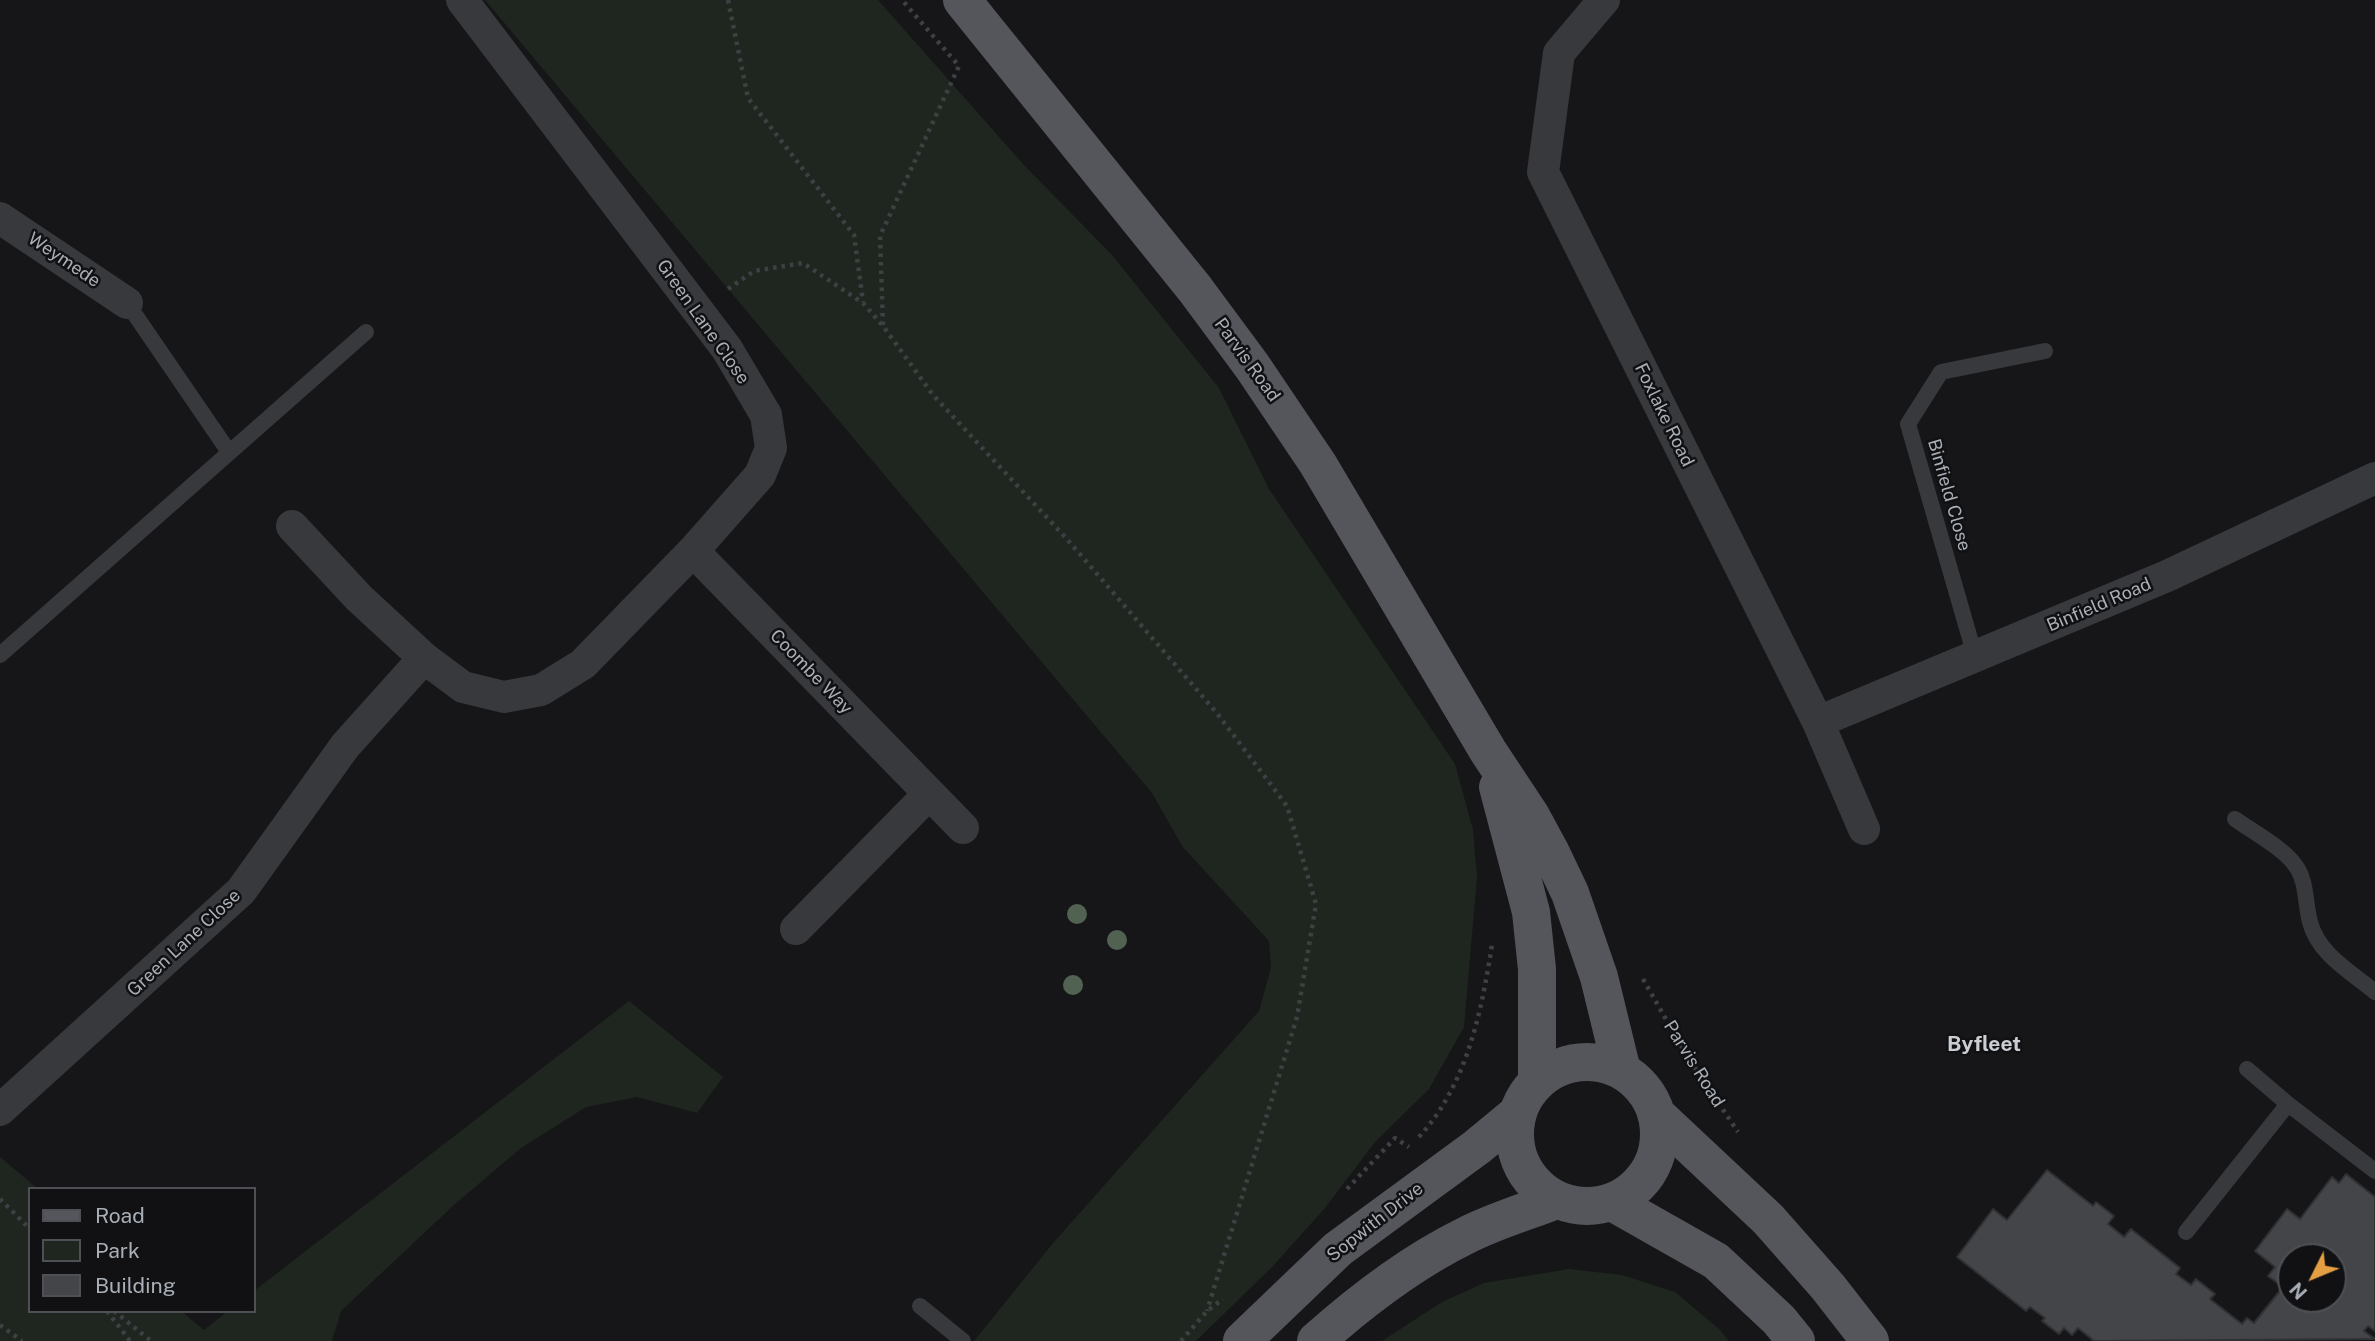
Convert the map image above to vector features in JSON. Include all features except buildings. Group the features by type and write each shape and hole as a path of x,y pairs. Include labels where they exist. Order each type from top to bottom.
{"main road":[{"name":"Parvis Road","path":"962,0 1133,209 1252,366 1318,464 1488,751 1531,816 1570,893 1599,977 1622,1071"},
{"name":"Parvis Road","path":"1488,751 1531,912 1537,969 1537,1081"},
{"path":"1578,1062 1600,1063 1622,1071 1637,1082 1656,1114 1659,1135 1656,1157 1646,1176 1631,1191 1612,1202 1593,1206 1574,1205 1556,1200 1538,1188 1525,1173 1517,1154 1514,1134 1517,1114 1525,1096 1537,1081 1556,1069 1578,1062"},
{"name":"Sopwith Drive","path":"1242,1341 1338,1249 1477,1147 1517,1114"},
{"path":"1656,1114 1768,1219 1828,1287 1870,1341"},
{"path":"1316,1341 1358,1305 1422,1260 1467,1235 1556,1200"},
{"path":"1612,1202 1716,1261 1779,1320 1796,1341"}],"street":[{"name":"Green Lane Close","path":"292,526 359,598 424,658 463,687 504,697 541,690 583,664 693,551 760,475 771,448 766,415 727,349 462,0"},
{"name":"Foxlake Road","path":"1604,0 1559,53 1544,172 1818,722 1864,830"},
{"name":"Weymede","path":"0,218 127,303"},
{"name":"Binfield Road","path":"1818,722 2167,576 2375,478"},
{"name":"Coombe Way","path":"693,551 963,828"},
{"name":"Green Lane Close","path":"0,1110 241,891 345,746 424,658"},
{"path":"796,929 929,794"}],"lane":[{"path":"127,303 229,452"},
{"path":"0,655 366,332"},
{"name":"Binfield Close","path":"1975,656 1908,424 1941,372 2045,351"},
{"path":"2235,819 2295,864 2317,940 2335,959 2375,992"},
{"path":"2247,1069 2375,1171"},
{"path":"2186,1232 2288,1104"},
{"path":"920,1306 962,1341"}],"path":[{"path":"729,0 748,98 854,235 863,303"},
{"path":"883,326 880,236 959,66 902,0"},
{"path":"699,312 754,271 803,263 863,303 883,326 933,396 1074,548 1216,712 1287,806 1316,904 1297,1017 1207,1311"},
{"path":"1401,1155 1423,1132 1450,1096 1469,1052 1493,935"},
{"name":"Parvis Road","path":"1640,973 1687,1056 1744,1142"},
{"path":"0,1199 28,1227"},
{"path":"109,1313 130,1341"},
{"path":"116,1313 151,1341"},
{"path":"0,1325 22,1341"}],"green space":[{"path":"485,0 878,0 1023,164 1112,255 1219,388 1269,489 1455,764 1473,830 1477,877 1464,1027 1429,1089 1375,1142 1325,1208 1272,1267 1196,1341 974,1341 1054,1242 1259,1011 1271,968 1269,941 1182,846 1152,793"},
{"path":"629,1001 723,1077 697,1113 637,1097 586,1107 521,1148 455,1204 341,1311 332,1341 0,1341 0,1157 36,1187 28,1187 28,1313 183,1313 204,1330 225,1313 256,1313 256,1289"},
{"path":"1569,1269 1622,1275 1675,1292 1719,1329 1729,1341 1382,1341 1442,1302 1484,1283"}],"district":[{"name":"Byfleet","path":"1984,1045"}]}
